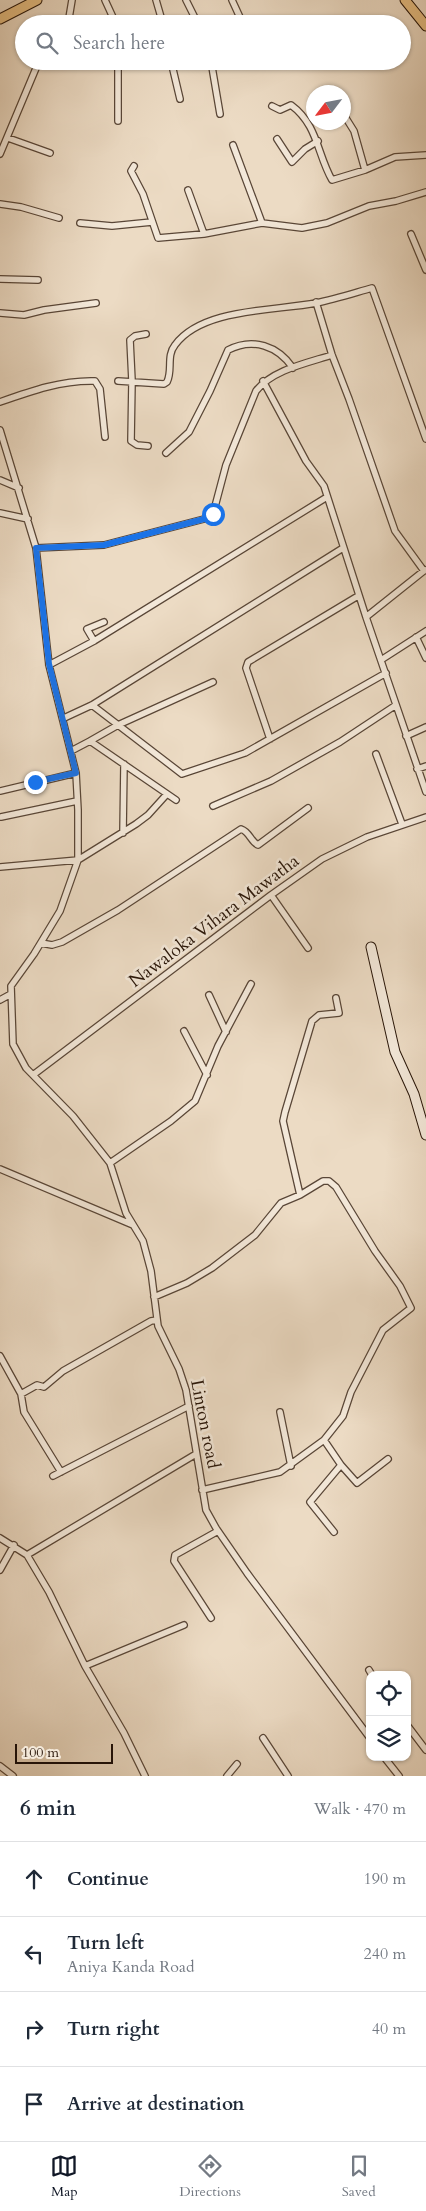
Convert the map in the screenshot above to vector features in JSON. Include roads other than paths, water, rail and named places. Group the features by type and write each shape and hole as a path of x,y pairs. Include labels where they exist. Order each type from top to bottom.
{"main road":[{"path":"0,19 37,0"},
{"path":"405,0 426,26"}],"street":[{"path":"70,15 72,0"},
{"path":"105,0 112,15"},
{"path":"156,0 160,15"},
{"path":"186,0 194,15"},
{"path":"232,0 239,15"},
{"path":"0,154 35,70"},
{"path":"118,70 118,121"},
{"path":"173,70 180,99"},
{"path":"213,70 220,114"},
{"path":"272,106 280,110 291,105 304,118 318,141 330,178 334,180 365,170 395,157 426,155"},
{"path":"351,126 365,170"},
{"path":"8,138 50,153"},
{"path":"277,139 292,162 304,150 318,141"},
{"path":"234,145 262,223"},
{"path":"134,166 131,170 143,194 158,238 204,234 262,223 302,228 319,224 369,206 396,202 426,192"},
{"path":"188,190 204,234"},
{"path":"0,204 21,207 59,218"},
{"path":"80,223 112,226 152,222"},
{"path":"412,234 426,270"},
{"path":"0,279 38,280"},
{"path":"118,381 152,384 167,382 170,359 176,344 184,336 211,321 228,316 316,302 372,288 426,439"},
{"path":"316,302 332,355 350,399 394,531 425,570 366,617"},
{"path":"0,313 24,315 44,310 96,303"},
{"path":"146,334 135,336 130,340 132,381 131,441 137,445 148,446"},
{"path":"166,453 190,432 228,350 239,344 251,343 277,350 293,368"},
{"path":"36,548 104,545 204,519 213,514 226,465 256,391 263,381 293,368 332,355"},
{"path":"0,402 36,389 61,384 94,381 100,389 105,437"},
{"path":"263,381 306,462 324,486 358,596 426,792"},
{"path":"0,430 36,548 49,664 64,718 76,773 78,801 78,860 60,911 11,986 11,994 0,1000"},
{"path":"0,480 19,488"},
{"path":"49,664 94,641 327,498"},
{"path":"0,513 28,519"},
{"path":"64,718 92,705 343,548"},
{"path":"270,738 246,668 248,662 358,596"},
{"path":"94,641 87,629 104,622"},
{"path":"381,660 426,631"},
{"path":"416,637 426,658"},
{"path":"92,705 182,774 245,753 386,673"},
{"path":"71,751 118,725 213,682"},
{"path":"214,806 271,781 340,742 396,705"},
{"path":"406,736 426,727"},
{"path":"90,741 176,800"},
{"path":"376,754 402,824"},
{"path":"123,832 124,764"},
{"path":"417,769 426,766"},
{"path":"0,791 76,773"},
{"path":"0,867 78,860 148,815 167,794"},
{"path":"2,817 78,801"},
{"path":"40,943 52,945 62,942 118,910 241,829 246,831 254,843 258,845 308,808"},
{"name":"Nawaloka Vihara Mawatha","path":"33,1075 271,895 322,859 367,837 426,816"},
{"path":"271,895 308,948"},
{"path":"371,947 395,1052 414,1094 426,1135"},
{"path":"110,1163 171,1121 196,1101 226,1032 250,984"},
{"name":"Linton road","path":"11,994 13,1044 26,1068 73,1116 110,1163 122,1201 143,1241 151,1270 158,1326 179,1368 186,1390 206,1510 218,1531 366,1733"},
{"path":"209,994 226,1032"},
{"path":"300,1195 284,1121 285,1112 312,1021 319,1016 339,1013 336,998"},
{"path":"184,1031 207,1075"},
{"path":"0,1169 133,1225"},
{"path":"154,1297 187,1283 212,1268 255,1235 281,1203 300,1195 323,1181 329,1181 336,1187 375,1251 400,1286 411,1308 383,1330 351,1392 343,1416 324,1440 291,1466 280,1472 202,1490"},
{"path":"21,1394 37,1385 44,1388 63,1371 151,1321 157,1320"},
{"path":"0,1356 21,1394 24,1412 61,1472"},
{"path":"53,1476 189,1406"},
{"path":"280,1412 291,1466"},
{"path":"324,1440 340,1465 357,1483 388,1458"},
{"path":"27,1555 196,1454"},
{"path":"334,1532 310,1502 340,1465"},
{"path":"211,1618 174,1561 175,1555 218,1531"},
{"path":"0,1538 14,1545 27,1555 49,1592 85,1666 124,1733 145,1776"},
{"path":"0,1570 14,1545"},
{"path":"85,1666 184,1625"},
{"path":"411,1730 426,1750"},
{"path":"263,1738 288,1776"},
{"path":"387,1761 399,1776"},
{"path":"227,1776 236,1764"},
{"path":"0,1766 13,1776"}]}
